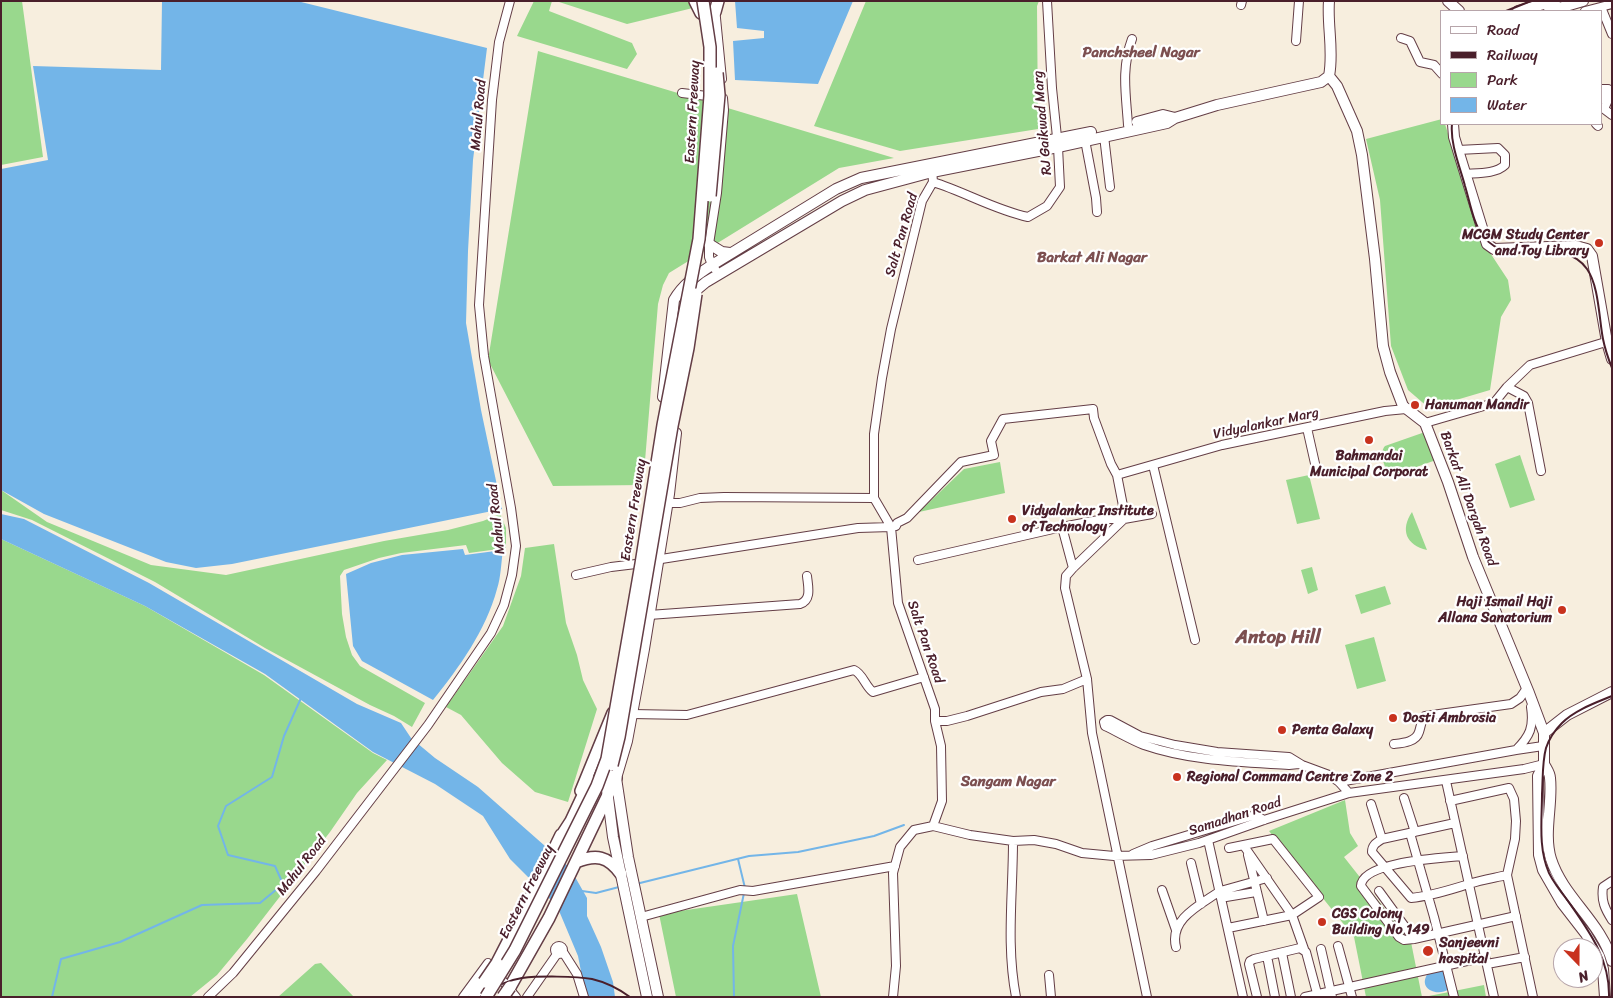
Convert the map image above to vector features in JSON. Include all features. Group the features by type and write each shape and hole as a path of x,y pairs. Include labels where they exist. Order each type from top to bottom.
{"highway":[{"name":"Eastern Freeway","path":"486,997 515,950 597,786 607,759 663,424 699,239 710,96 710,47 701,5 695,1"},
{"name":"Eastern Freeway","path":"494,997 520,954 599,798 614,762 618,746 672,426 688,348 705,239 715,154 719,95 710,1"},
{"path":"474,997 534,891 552,855 614,711 622,701"},
{"path":"558,841 571,821 586,788 610,776"},
{"path":"503,997 513,992 575,864 607,796 610,776"},
{"path":"575,864 589,857 601,858 613,864 627,882"}],"main road":[{"path":"1058,143 1085,140 1167,123 1175,118 1217,105 1321,82 1329,76 1332,64 1328,17 1329,1"},
{"path":"1448,1 1458,10"},
{"path":"1522,10 1555,1"},
{"path":"1552,10 1583,1"},
{"name":"Barkat Ali Dargah Road","path":"1329,76 1338,86 1357,131 1362,155 1371,222 1383,346 1390,372 1403,406 1425,423 1474,557 1544,733"},
{"path":"610,776 627,741 649,615 675,440 685,314 691,296 706,282 852,195 932,173 1163,116 1175,118"},
{"path":"1454,125 1454,137 1487,244 1494,249 1576,246 1587,250 1592,256 1612,359"},
{"path":"658,997 646,968 627,882 610,776 631,647 639,564 669,360 674,300 680,289 698,274 846,184 873,175 932,173"},
{"path":"709,244 716,250 730,254"},
{"path":"1612,692 1567,715 1544,733 1543,746 1544,764 1550,776 1548,844 1550,857 1560,878 1600,936 1612,961"},
{"path":"1544,764 1538,776 1539,855 1543,870 1562,903 1586,934 1599,956 1603,969 1606,997"},
{"path":"1538,776 1550,776"},
{"path":"607,796 613,837 627,882 641,917 647,997"}],"street":[{"name":"Mahul Road","path":"208,997 233,974 316,871 428,724 491,633 506,598 512,575 516,546 484,356 479,305 492,100 499,42 510,1"},
{"name":"RJ Gaikwad Marg","path":"932,173 954,189 1011,213 1028,217 1047,206 1060,187 1047,1"},
{"path":"1296,41 1299,1"},
{"path":"1597,9 1612,4"},
{"path":"701,5 707,96 704,106 704,154 694,260 698,274 706,282"},
{"path":"716,5 724,110 709,257 712,265 720,274"},
{"path":"1603,19 1612,34"},
{"path":"1401,38 1410,42 1420,62 1434,65 1440,72"},
{"path":"1128,125 1124,67 1126,54 1132,39"},
{"path":"1603,89 1608,89 1603,98"},
{"path":"1612,91 1604,109 1612,115"},
{"path":"682,93 707,96"},
{"path":"704,106 724,110"},
{"path":"1104,136 1110,187"},
{"path":"1085,140 1097,212"},
{"path":"1458,150 1498,148 1505,155 1505,165 1502,169 1465,174"},
{"name":"Salt Pan Road","path":"932,173 922,201 891,328 874,434 874,498 893,527 898,603 935,708 935,720 941,746 942,801 932,826"},
{"path":"1425,423 1494,403 1507,387 1530,365 1609,341"},
{"path":"1507,387 1524,396 1528,403 1541,471"},
{"path":"1385,411 1400,397"},
{"path":"576,575 611,567 858,528 893,527 907,518 961,462 994,455 991,441 1003,418 1093,408 1094,418 1117,475 1125,512 1124,520 1072,568 1066,576 1065,588 1087,679 1092,733 1147,997"},
{"name":"Vidyalankar Marg","path":"1117,475 1222,445 1385,411 1406,409"},
{"path":"1307,428 1316,468"},
{"path":"1153,465 1195,640"},
{"path":"667,503 680,503 700,498 724,497 874,498"},
{"path":"918,560 1062,527 1104,520 1124,520 1152,514"},
{"path":"1062,527 1072,568"},
{"path":"649,615 800,604 804,603 808,597 807,576"},
{"path":"632,714 687,715 854,670 858,671 872,692 924,677"},
{"path":"935,720 947,721 967,716 1041,692 1063,689 1087,679"},
{"path":"1394,744 1414,739 1418,735 1424,716 1512,704 1528,690"},
{"path":"1516,750 1532,730 1528,690"},
{"path":"1191,752 1143,744 1105,726 1104,722 1110,720 1140,736 1220,760 1298,764 1329,775 1339,782 1350,794"},
{"path":"1339,782 1543,746"},
{"name":"Samadhan Road","path":"932,826 970,835 1013,841 1034,840 1056,844 1082,853 1117,856 1151,855 1208,840 1264,820 1350,794 1524,769 1544,764"},
{"path":"1446,780 1494,997"},
{"path":"1450,801 1509,788 1514,799 1515,839 1507,875 1533,997"},
{"path":"1404,798 1417,860 1439,934 1454,997"},
{"path":"1371,804 1382,839"},
{"path":"1132,856 1136,852 1152,846 1255,815 1264,820"},
{"path":"1455,823 1382,839 1375,843 1372,852 1386,866 1411,898 1448,892 1469,884 1507,875"},
{"path":"893,997 896,966 893,873 900,847 914,830 932,826"},
{"path":"1228,928 1292,915 1319,897 1273,839 1246,850 1229,848"},
{"path":"1208,840 1243,997"},
{"path":"1013,841 1010,942 1012,978 1016,997"},
{"path":"1246,850 1292,915 1318,995"},
{"path":"1246,850 1264,921"},
{"path":"1463,856 1417,860 1386,866 1365,878 1361,882 1361,886 1399,937 1407,941 1516,916"},
{"path":"1191,863 1201,904"},
{"path":"641,917 740,890 752,891 895,866"},
{"path":"1256,892 1226,898 1222,894 1224,890 1266,878"},
{"path":"1612,881 1603,888 1602,897 1604,908 1612,920"},
{"path":"1162,890 1176,930"},
{"path":"1176,947 1174,940 1178,924 1189,912 1220,891"},
{"path":"1380,891 1414,939"},
{"path":"1338,946 1352,997"},
{"path":"1257,997 1249,964 1254,959 1300,948 1304,949"},
{"path":"1321,949 1331,994"},
{"path":"527,997 560,953 577,974 584,997"},
{"path":"1282,953 1290,997"},
{"path":"1267,956 1275,997"},
{"path":"1305,997 1331,994 1350,987 1447,965 1525,957"},
{"path":"462,997 492,963 513,992"},
{"path":"1049,975 1051,997"}],"green space":[{"path":"1,1 22,1 43,157 1,165"},
{"path":"534,1 552,1 549,11 632,43 637,54 627,69 517,36"},
{"path":"556,1 696,1 697,7 627,24"},
{"path":"866,1 1039,1 1037,6 1038,129 900,151 814,126"},
{"path":"538,51 894,158 839,168 669,273 663,285 658,304 643,485 553,486 488,360"},
{"path":"1440,120 1440,125 1445,125 1481,239 1508,280 1511,300 1501,317 1490,390 1429,408 1408,390 1391,346 1380,200 1366,139"},
{"path":"1425,432 1436,460 1389,477 1382,457 1385,446"},
{"path":"1520,455 1535,500 1510,508 1495,464"},
{"path":"1000,462 1005,493 919,512 964,469"},
{"path":"1309,475 1320,519 1297,524 1286,480"},
{"path":"1,490 47,522 151,565 226,575 384,541 448,530 483,521 500,514 506,528 506,548 469,553 466,545 401,553 344,570 340,576 342,614 346,637 352,655 360,666 425,703 412,727 265,648 155,582 32,520 1,510"},
{"path":"1412,512 1427,550 1414,544 1407,536 1406,525"},
{"path":"1,539 145,606 264,675 373,753 387,760 357,793 330,832 247,939 217,975 190,997 1,997"},
{"path":"554,544 566,623 583,680 597,709 568,802 535,792 502,763 461,715 446,707 503,626 521,576 525,548"},
{"path":"1312,567 1318,590 1308,594 1301,570"},
{"path":"1385,586 1391,604 1361,614 1355,595"},
{"path":"1374,637 1386,681 1357,689 1345,645"},
{"path":"1345,800 1350,833 1358,846 1344,857 1411,942 1422,997 1366,997 1354,937 1269,831"},
{"path":"797,894 821,997 676,997 659,914"},
{"path":"321,963 354,997 278,997 315,964"},
{"path":"1484,985 1486,997 1424,997"}],"water":[{"path":"162,1 297,1 487,48 473,160 466,323 481,410 502,509 232,564 196,568 166,562 44,514 1,490 1,169 48,160 33,66 161,70"},
{"path":"735,1 853,1 818,84 735,80 733,41 764,38 764,31 737,28"},
{"path":"1,514 24,519 149,583 357,704 401,723 411,738 435,758 478,787 570,868 587,898 587,916 601,947 613,982 615,997 586,997 578,956 557,906 510,859 483,816 435,784 373,752 265,674 145,606 1,539"},
{"path":"463,549 465,555 503,550 499,580 492,604 479,634 462,662 433,700 362,661 353,646 346,574 371,563 402,555"},
{"path":"1443,970 1447,972 1449,989 1438,992 1429,989 1425,982 1430,971"}],"waterway":[{"path":"52,997 61,959 120,942 202,905 260,903 283,884 275,866 228,855 218,826 226,806 272,777 284,736 301,698"},
{"path":"636,884 749,856 798,852 874,836 904,825"},
{"path":"738,859 745,888"},
{"path":"582,891 596,893 619,887"},
{"path":"734,997 733,946 744,893"}],"railway":[{"path":"1508,10 1531,1"},
{"path":"1452,125 1452,139 1456,155 1472,212 1483,236 1494,246 1508,251 1564,254 1577,259 1587,269 1594,284 1604,343 1612,368"},
{"path":"1609,997 1606,970 1597,946 1549,873 1543,854 1541,824 1544,759 1546,748 1551,738 1567,718 1586,707 1612,696"},
{"path":"480,997 500,985 529,977 597,980 612,986 630,997"}],"place":[{"name":"MCGM Study Center and Toy Library","path":"1599,243"},
{"name":"Hanuman Mandir","path":"1415,405"},
{"name":"Bahmandai Municipal Corporat","path":"1369,440"},
{"name":"Vidyalankar Institute of Technology","path":"1012,519"},
{"name":"Haji Ismail Haji Allana Sanatorium","path":"1562,610"},
{"name":"Dosti Ambrosia","path":"1393,718"},
{"name":"Penta Galaxy","path":"1282,730"},
{"name":"Regional Command Centre Zone 2","path":"1177,777"},
{"name":"CGS Colony Building No 149","path":"1322,922"},
{"name":"Sanjeevni hospital","path":"1428,951"}],"district":[{"name":"Panchsheel Nagar","path":"1141,53"},
{"name":"Barkat Ali Nagar","path":"1092,258"},
{"name":"Antop Hill","path":"1278,638"},
{"name":"Sangam Nagar","path":"1008,782"}]}
